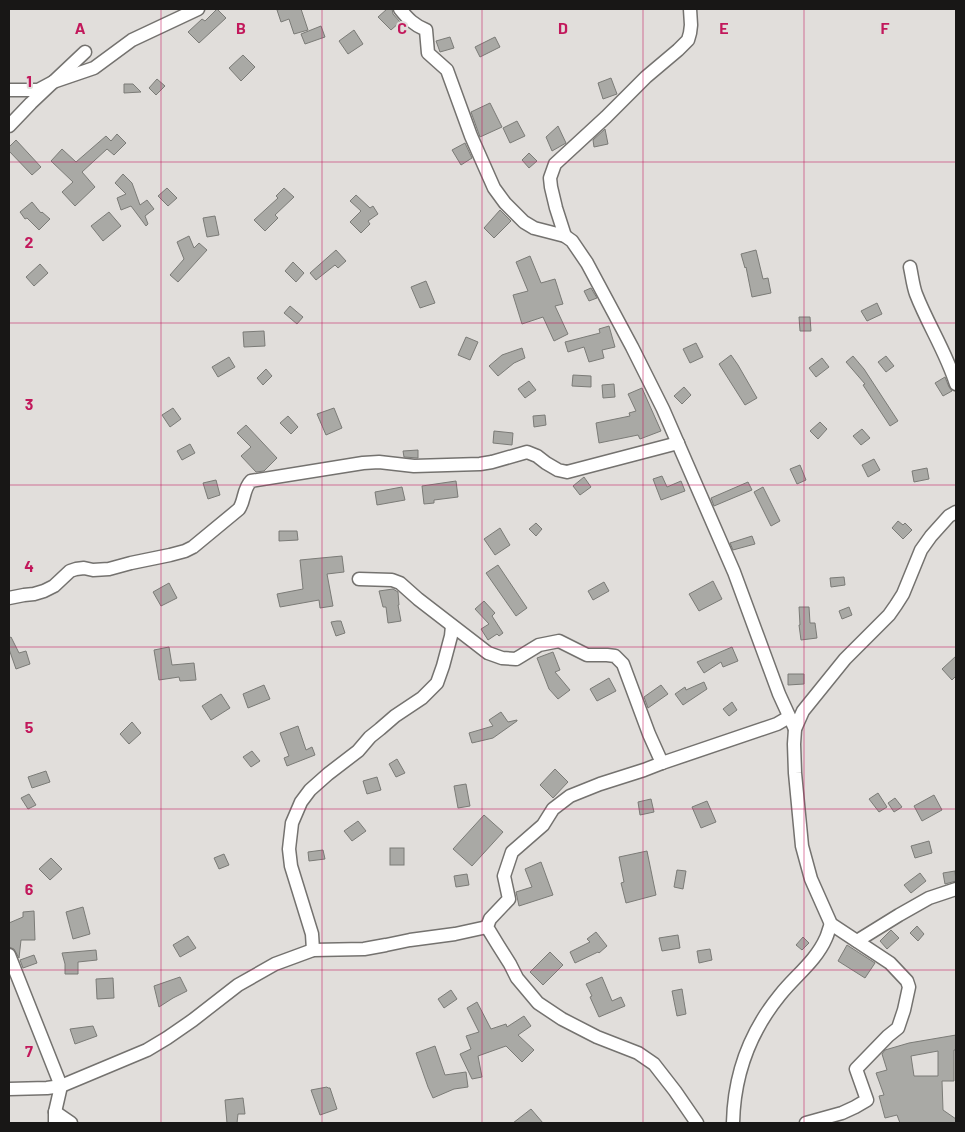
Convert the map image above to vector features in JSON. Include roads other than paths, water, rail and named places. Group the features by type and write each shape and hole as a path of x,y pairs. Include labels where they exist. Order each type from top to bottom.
{"street":[{"path":"9,90 38,90 53,82 94,68 132,40 198,9"},
{"path":"400,9 408,19 426,30 428,53 447,70 475,145 494,188 524,222 534,228 565,236 572,242 587,263 632,347 678,443 734,572 778,694 796,729"},
{"path":"565,236 551,187 550,178 555,164 646,77 688,40 691,25 690,9"},
{"path":"9,126 85,52"},
{"path":"910,267 915,292 946,357 956,384"},
{"path":"9,598 44,591 54,586 70,571 76,569 109,569 170,555 193,547 239,509 246,488 251,481 379,462 414,466 480,464 527,452 537,456 558,470 567,472 678,443"},
{"path":"806,1123 842,1113 867,1100 856,1069 898,1028 909,987 907,981 890,963 831,924 811,879 802,846 795,773 794,744 796,729 804,711 844,659 889,615 903,594 918,557 930,536 948,516 956,512"},
{"path":"359,578 392,580 400,583 488,653 502,658 516,659 539,645 559,641 587,655 615,656 623,664 662,763"},
{"path":"313,950 312,934 291,866 289,849 292,823 301,802 310,790 358,752 370,737 395,716 422,698 437,682 443,666 452,626"},
{"path":"697,1123 654,1064 638,1053 597,1037 562,1019 538,1003 517,978 488,927 490,919 509,899 504,876 512,852 543,824 553,809 570,796 777,724 790,717"},
{"path":"857,941 929,898 956,889"},
{"path":"733,1123 738,1076 753,1036 780,995 817,953 826,938 831,924"},
{"path":"9,1089 61,1086 147,1050 167,1038 238,985 275,964 313,950 371,948 488,927"},
{"path":"9,955 61,1086 55,1118 70,1123"}]}
